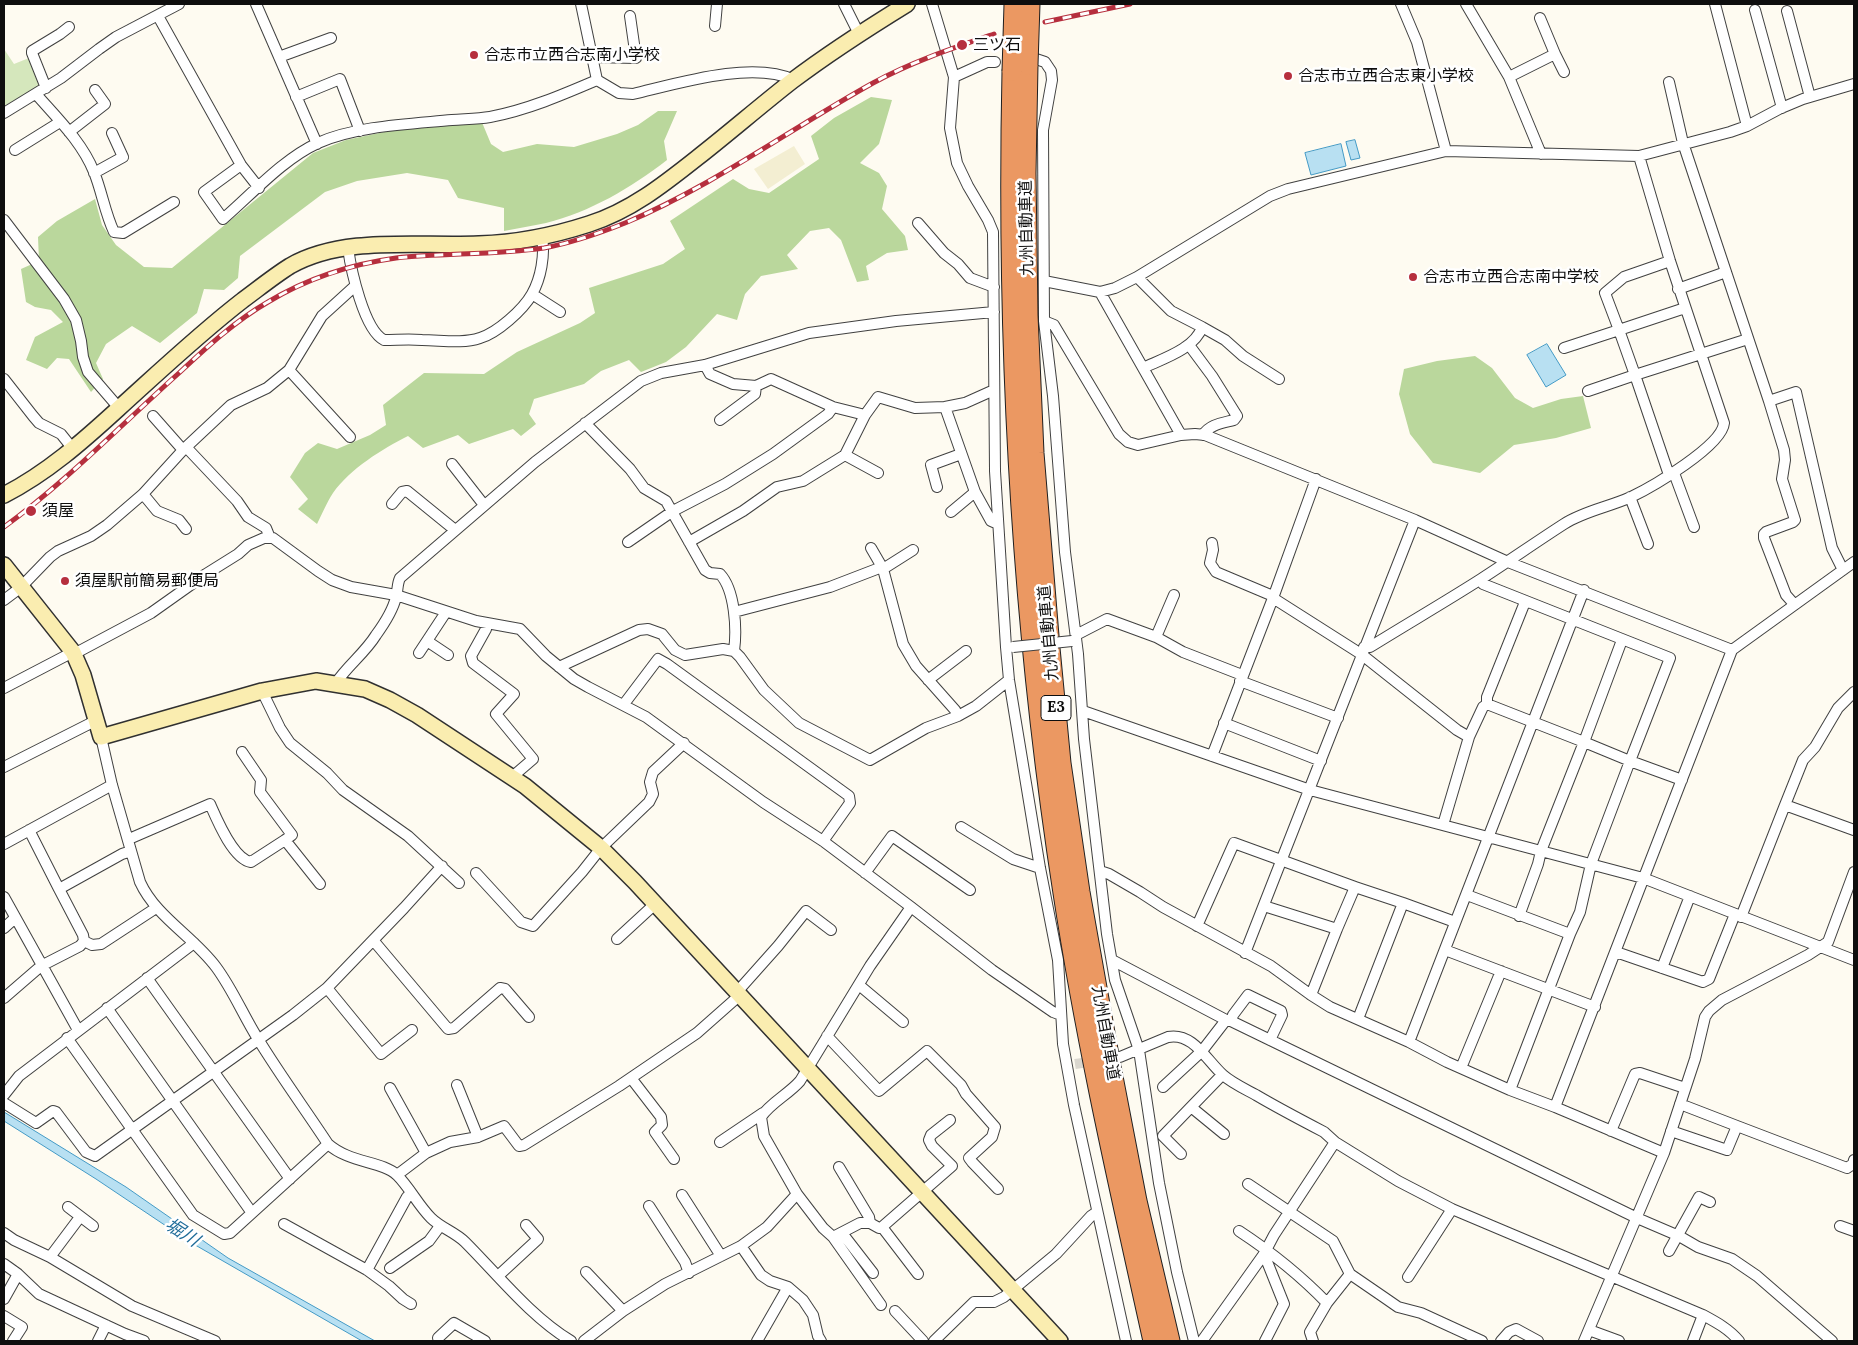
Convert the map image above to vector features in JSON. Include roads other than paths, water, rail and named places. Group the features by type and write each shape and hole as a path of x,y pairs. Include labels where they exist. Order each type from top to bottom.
{"highway":[{"name":"九州自動車道","path":"1014,4 1025,65 1028,315 1034,453 1061,763 1080,892 1111,1070 1137,1200 1170,1341"},
{"name":"九州自動車道","path":"1030,4 1025,65 1010,176 1011,317 1017,444 1034,663 1061,884 1085,1026 1152,1341"}],"street":[{"path":"256,4 317,144"},
{"path":"581,4 597,80 619,93 633,94 720,75 745,72 786,76 794,80"},
{"path":"715,26 717,4"},
{"path":"844,4 859,34"},
{"path":"4,495 40,474 73,449 206,329 290,266 310,256 348,248 477,244 542,238 590,224 621,212 657,190 794,80 859,34 907,4"},
{"path":"932,4 953,74 950,128 957,163 993,232 995,471 1010,680 1040,868 1058,960 1063,1044 1071,1066 1074,1105 1126,1341"},
{"path":"1401,4 1417,42 1446,151"},
{"path":"1466,4 1508,77 1541,154"},
{"path":"1715,4 1747,126"},
{"path":"4,113 61,78 99,48 158,16 174,5"},
{"path":"1755,10 1782,108"},
{"path":"1787,11 1810,96"},
{"path":"158,16 240,165 259,188"},
{"path":"592,57 636,58 630,16"},
{"path":"1540,18 1564,72"},
{"path":"46,88 39,74 32,51 69,27"},
{"path":"279,57 331,38"},
{"path":"1508,77 1555,54"},
{"path":"953,74 987,62 995,62"},
{"path":"1025,65 1045,62 1052,71 1043,130 1044,321 1053,396 1065,552 1083,711 1084,739 1100,871 1115,980 1139,1050 1153,1143 1175,1263 1194,1341"},
{"path":"296,97 340,79 360,131"},
{"path":"240,165 204,192 224,219 287,162 317,144 338,136 426,122 490,117 540,104 597,80"},
{"path":"1669,82 1683,143 1769,401 1785,455 1782,479 1795,520 1766,532 1764,538 1786,595 1794,604"},
{"path":"1044,281 1100,292 1115,288 1270,196 1288,189 1446,151 1639,156 1747,126 1810,96 1854,84"},
{"path":"69,132 105,104 95,90"},
{"path":"36,94 69,132 84,153 94,173 108,219 114,232 123,233 174,202"},
{"path":"15,150 60,122"},
{"path":"94,173 123,157 112,133"},
{"path":"1363,650 1480,580 1566,523 1588,512 1630,497 1672,474 1711,444 1723,430 1724,423 1678,289 1639,156"},
{"path":"4,220 64,299 76,320 88,372 119,408"},
{"path":"918,223 944,253 958,264 970,278 994,287"},
{"path":"348,248 356,286 371,326 378,337 384,340 454,341 480,338 494,331 513,316 532,294 540,271 544,248 542,238"},
{"path":"1670,261 1624,278 1604,292 1672,474 1694,527"},
{"path":"1678,289 1726,272"},
{"path":"1137,276 1171,311 1225,340 1243,356 1280,379"},
{"path":"4,600 20,588 54,554 99,530 143,494 184,449 232,405 267,388 289,370 322,316 356,286"},
{"path":"1100,292 1181,435"},
{"path":"532,294 560,312"},
{"path":"1564,348 1685,308"},
{"path":"336,683 375,637 392,608 400,578 535,462 641,381 661,373 705,365 809,333 896,321 994,312"},
{"path":"1044,321 1054,326 1119,434 1128,442 1138,446 1181,435 1203,435 1415,520 1508,562 1584,590 1732,650"},
{"path":"1143,368 1189,345 1199,334 1202,327"},
{"path":"1588,391 1748,339"},
{"path":"1189,345 1212,376 1237,416 1234,420 1212,426 1203,435"},
{"path":"705,365 710,374 733,384 756,386 771,379 834,407 865,415"},
{"path":"289,370 350,437"},
{"path":"4,379 32,416 39,423 61,434 73,449"},
{"path":"720,420 755,394 756,386"},
{"path":"689,542 744,511 778,487 803,481 845,455 865,415 878,397 915,408 945,407 965,403 994,390"},
{"path":"1769,401 1796,392 1832,548 1843,570"},
{"path":"628,542 673,511 725,484 773,454 828,414 834,407"},
{"path":"945,407 975,492 991,521 998,524"},
{"path":"153,416 237,501 244,513 266,528 270,538"},
{"path":"585,423 630,468 644,488 666,501 705,570 710,573 720,574 727,581 734,612 734,651"},
{"path":"937,487 931,465 961,454"},
{"path":"845,455 878,473"},
{"path":"452,464 484,505"},
{"path":"1212,756 1316,480"},
{"path":"392,504 402,492 407,491 455,530"},
{"path":"951,512 975,492"},
{"path":"143,494 158,511 179,520 186,529"},
{"path":"1630,497 1648,544"},
{"path":"1245,953 1415,520"},
{"path":"4,688 151,613 238,554 248,545 264,538 273,538 332,580 351,587 396,596 446,612 520,630 559,667 588,688 624,704 684,743 763,802 823,841 911,906 992,970 1053,1012 1061,1015"},
{"path":"1212,543 1213,550 1210,563 1216,572 1273,597 1363,650 1457,730 1469,737"},
{"path":"871,548 882,568 903,644 916,666 955,710 958,716"},
{"path":"734,612 830,587 882,568 912,550"},
{"path":"1555,1107 1732,650 1854,562"},
{"path":"4,565 20,588 73,653 97,720 112,785 143,888 156,908 208,956 230,987 258,1039 328,1144 336,1152 387,1169 397,1175 430,1217 440,1226 463,1240 543,1321 571,1341"},
{"path":"1480,580 1483,584 1525,602 1670,658 1591,864 1580,912 1510,1090"},
{"path":"1409,1042 1490,837 1584,590"},
{"path":"1156,637 1174,595"},
{"path":"1443,825 1469,737 1483,707 1487,704 1487,697 1525,602"},
{"path":"420,653 446,612"},
{"path":"1009,647 1075,639 1107,619 1156,637 1183,652 1241,678 1338,718"},
{"path":"487,623 486,630 471,656 473,663 514,694 496,714 533,759 512,777"},
{"path":"559,667 639,630 648,629 662,634 675,650 685,655 722,649 734,651 764,690 799,723 870,760 926,728 958,716 976,706 1010,680"},
{"path":"1519,916 1541,851 1622,640"},
{"path":"427,641 448,655"},
{"path":"928,680 966,650"},
{"path":"624,704 658,659 667,664 849,796 850,803 823,841"},
{"path":"101,737 262,691 316,681 365,689 390,700 456,739 512,777 601,848 1060,1341"},
{"path":"262,691 280,728 290,743 327,773 344,790 408,836 459,883"},
{"path":"1616,952 1703,982 1708,979 1738,915 1803,760 1815,746 1838,708 1854,692"},
{"path":"1487,704 1682,780"},
{"path":"1083,711 1310,790 1643,878 1854,960"},
{"path":"4,767 97,720"},
{"path":"1224,723 1321,761"},
{"path":"476,873 521,922 533,926 601,848 648,802 653,794 650,782 653,772 684,743"},
{"path":"129,839 210,804 222,830 236,853 244,861 250,862 292,835 260,792 261,780 242,752"},
{"path":"4,844 112,785"},
{"path":"1785,805 1854,830"},
{"path":"961,827 1014,859 1040,868"},
{"path":"4,998 41,966 80,946 84,941 83,935 29,830"},
{"path":"865,873 892,836 970,890"},
{"path":"285,840 320,884"},
{"path":"1197,926 1234,843 1355,888 1455,922"},
{"path":"59,889 122,854 131,851"},
{"path":"4,1103 36,1123 52,1111 56,1112 86,1152 95,1156 328,988 417,895 442,866"},
{"path":"1100,871 1117,878 1163,907 1271,966 1310,995 1330,1006 1510,1090 1664,1153"},
{"path":"1584,1341 1664,1153 1695,1059 1705,1017 1709,1010 1722,1000 1828,942 1854,872"},
{"path":"1310,995 1355,888"},
{"path":"1467,895 1570,934"},
{"path":"1662,968 1690,896"},
{"path":"4,897 78,1030"},
{"path":"1358,1019 1403,903"},
{"path":"616,939 655,904"},
{"path":"720,1142 764,1112 792,1090 800,1081 859,985 911,906"},
{"path":"1264,906 1337,929"},
{"path":"84,941 92,945 101,944 156,908"},
{"path":"397,1175 426,1153 450,1142 478,1137 504,1126 517,1144 522,1146 631,1078 697,1033 738,994 806,911 831,930"},
{"path":"4,928 15,918"},
{"path":"373,940 448,1029 454,1028 500,988 505,989 529,1017"},
{"path":"4,1095 19,1076 194,943"},
{"path":"1445,950 1595,1007"},
{"path":"1112,960 1229,1020 1637,1218 1698,1246 1732,1259 1757,1276 1832,1341"},
{"path":"1461,1068 1501,971"},
{"path":"147,978 290,1179"},
{"path":"859,985 903,1022"},
{"path":"328,988 381,1054 412,1030"},
{"path":"1163,1087 1202,1051 1248,996 1281,1011 1282,1015 1270,1040"},
{"path":"107,1008 252,1213"},
{"path":"827,1036 879,1091 927,1052 960,1085 995,1127 992,1137 969,1158 998,1189"},
{"path":"1120,1057 1168,1037 1175,1036 1185,1039 1202,1051 1222,1075 1247,1091 1324,1132 1336,1142 1398,1181 1452,1208 1702,1315 1720,1324 1739,1341"},
{"path":"67,1038 193,1215 224,1234 230,1234 328,1144"},
{"path":"1612,1131 1636,1074 1640,1073 1685,1088"},
{"path":"1153,1143 1163,1136 1222,1075"},
{"path":"631,1078 661,1117 662,1124 655,1132 674,1159"},
{"path":"456,1085 478,1137"},
{"path":"390,1088 426,1153"},
{"path":"1680,1104 1847,1168 1853,1164 1854,1160"},
{"path":"1191,1107 1224,1134"},
{"path":"764,1112 760,1122 764,1136 797,1194 823,1228 837,1235 873,1273"},
{"path":"837,1235 860,1223 870,1223 879,1228 882,1227 952,1166 932,1146 929,1140 931,1136 950,1120"},
{"path":"1671,1131 1727,1150 1737,1126"},
{"path":"1163,1136 1181,1154"},
{"path":"1194,1341 1265,1252 1336,1142"},
{"path":"839,1167 870,1217 870,1223"},
{"path":"1248,1184 1333,1241 1350,1274 1398,1307 1421,1313 1482,1341"},
{"path":"368,1270 407,1197 411,1194"},
{"path":"584,1341 623,1311 665,1284 741,1246 767,1227 797,1194"},
{"path":"682,1196 721,1256"},
{"path":"1669,1250 1679,1236 1699,1197 1710,1202"},
{"path":"649,1206 685,1262 689,1273"},
{"path":"68,1207 93,1226"},
{"path":"1408,1278 1452,1208"},
{"path":"934,1341 974,1302 994,1302 1012,1290 1056,1254 1097,1212"},
{"path":"50,1257 80,1217"},
{"path":"284,1224 368,1270 389,1286 403,1300 411,1304"},
{"path":"498,1276 538,1239 526,1225"},
{"path":"390,1268 429,1241 440,1226"},
{"path":"1840,1226 1854,1231"},
{"path":"882,1227 918,1274"},
{"path":"1238,1231 1300,1276 1327,1303"},
{"path":"4,1233 14,1240 50,1257 132,1306 215,1341"},
{"path":"837,1235 881,1305"},
{"path":"741,1246 762,1274 770,1281 788,1287 803,1300 811,1311 816,1324 817,1340"},
{"path":"1264,1341 1284,1304 1265,1252"},
{"path":"4,1264 18,1274 39,1294 144,1341"},
{"path":"586,1272 623,1311"},
{"path":"4,1298 18,1274"},
{"path":"1313,1341 1310,1332 1327,1303 1350,1274"},
{"path":"757,1341 788,1287"},
{"path":"896,1311 923,1341"},
{"path":"1693,1341 1702,1315"},
{"path":"4,1316 22,1326 13,1341"},
{"path":"438,1338 454,1323 485,1341"},
{"path":"98,1341 106,1325"},
{"path":"1501,1341 1509,1332 1516,1329 1538,1341"},
{"path":"1589,1330 1619,1341"}],"water":[{"path":"1355,140 1360,158 1351,160 1346,142"},
{"path":"1341,144 1346,166 1311,175 1305,153"},
{"path":"1547,344 1566,375 1546,387 1527,355"},
{"name":"堀川","path":"4,1112 126,1187 228,1258 375,1341 362,1341 190,1242 96,1179 4,1121"}],"tunnel":[{"path":"1075,1064 1096,1061"}],"railway":[{"path":"1045,22 1130,4"},
{"path":"4,527 49,492 222,335 256,309 298,286 346,268 379,261 414,256 507,252 544,248 575,241 606,230 658,208 720,175 887,75 932,56 994,34"}],"place":[{"name":"三ツ石","path":"962,45"},
{"name":"合志市立西合志南小学校","path":"474,55"},
{"name":"合志市立西合志東小学校","path":"1288,76"},
{"name":"合志市立西合志南中学校","path":"1413,277"},
{"name":"須屋","path":"31,511"},
{"name":"須屋駅前簡易郵便局","path":"65,581"}]}
